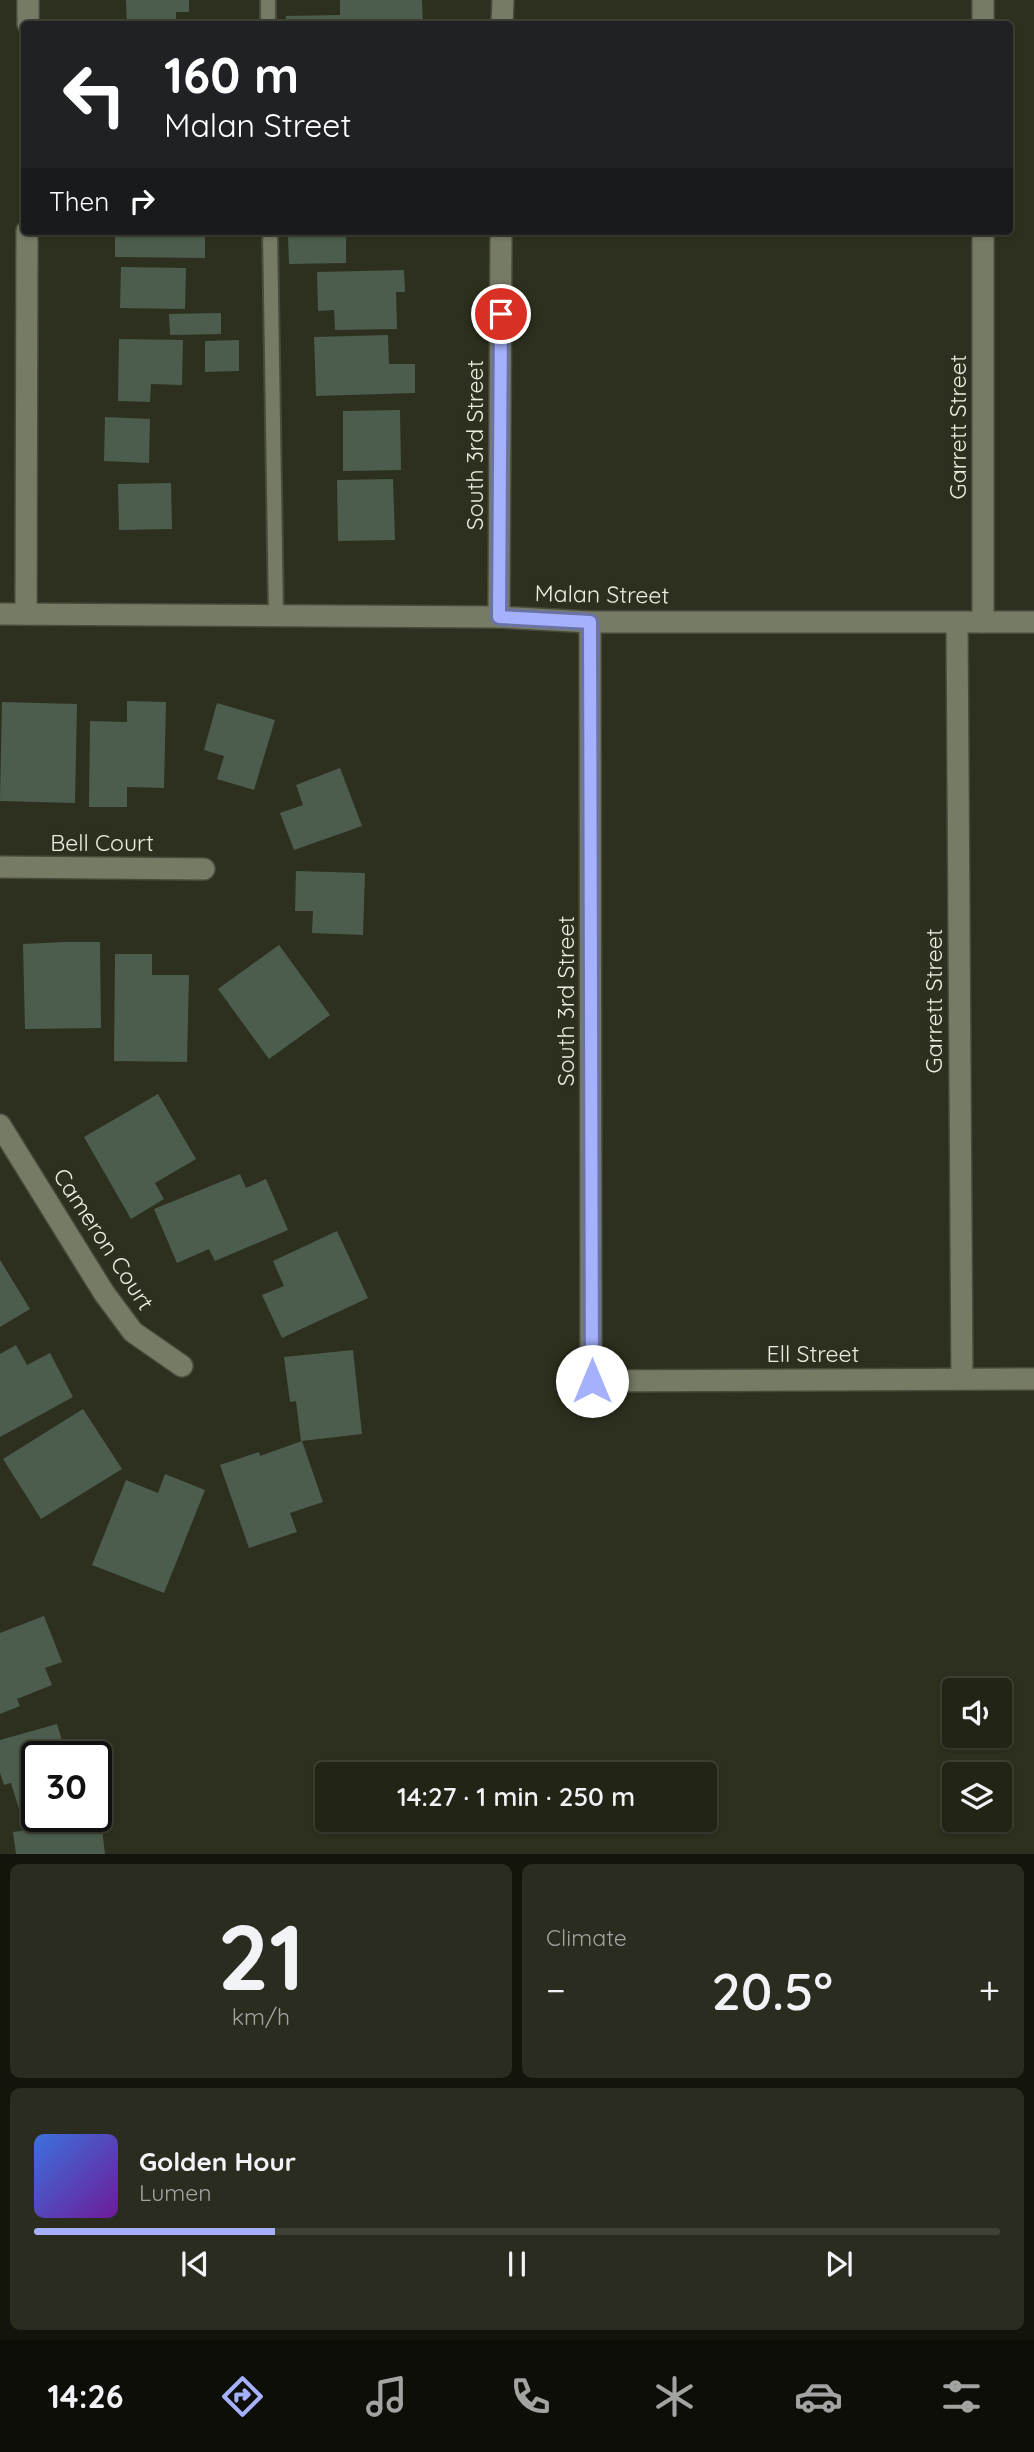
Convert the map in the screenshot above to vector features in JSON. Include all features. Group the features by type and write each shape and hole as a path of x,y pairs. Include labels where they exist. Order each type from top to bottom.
{"street":[{"path":"28,0 28,21"},
{"path":"502,21 503,0"},
{"path":"983,0 983,21"},
{"path":"26,614 27,235"},
{"name":"South 3rd Street","path":"499,617 501,235"},
{"name":"Garrett Street","path":"983,235 983,622"},
{"name":"Malan Street","path":"0,614 499,617 590,622 1034,622"},
{"name":"South 3rd Street","path":"590,622 592,1381"},
{"name":"Garrett Street","path":"957,623 962,1378"},
{"name":"Bell Court","path":"0,867 204,869"},
{"name":"Cameron Court","path":"0,1125 104,1293 133,1332 182,1366"},
{"name":"Ell Street","path":"592,1381 1034,1379"}],"lane":[{"path":"268,0 268,21"},
{"path":"270,235 276,615"}],"building":[{"path":"126,0 189,0 189,12 176,12 176,21 127,21"},
{"path":"340,0 422,0 423,21 286,21 286,16 340,15"},
{"path":"115,235 205,235 205,258 115,257"},
{"path":"346,235 346,263 289,264 288,236"},
{"path":"121,267 186,268 185,309 120,308"},
{"path":"404,270 405,292 396,292 397,329 335,330 334,310 318,311 317,272"},
{"path":"221,313 221,334 170,335 169,314"},
{"path":"388,335 389,364 415,364 415,393 316,396 314,337"},
{"path":"119,339 183,340 182,385 151,384 150,402 118,401"},
{"path":"239,340 239,371 205,372 205,341"},
{"path":"400,410 401,470 343,471 343,411"},
{"path":"105,417 150,419 149,463 104,461"},
{"path":"393,479 395,540 338,541 337,480"},
{"path":"171,483 172,529 119,530 118,484"},
{"path":"127,701 166,702 164,788 127,787 127,807 89,807 90,721 127,722"},
{"path":"2,702 77,704 75,803 0,801"},
{"path":"217,703 275,720 254,790 217,779 224,756 204,750"},
{"path":"340,768 362,826 294,850 280,813 303,805 296,785"},
{"path":"296,871 365,873 363,935 312,933 313,911 295,911"},
{"path":"100,942 101,1028 25,1029 23,944"},
{"path":"279,945 330,1015 269,1059 218,989"},
{"path":"115,954 152,954 152,975 189,975 187,1062 114,1061"},
{"path":"158,1094 196,1159 155,1183 164,1199 131,1219 84,1137"},
{"path":"240,1174 246,1188 266,1179 288,1230 215,1261 209,1249 177,1263 154,1209"},
{"path":"337,1231 368,1298 282,1338 262,1295 284,1286 273,1261"},
{"path":"0,1260 30,1309 0,1327"},
{"path":"16,1345 27,1365 50,1353 73,1397 0,1437 0,1354"},
{"path":"353,1350 362,1434 301,1441 296,1401 290,1402 284,1357"},
{"path":"83,1409 122,1469 41,1519 3,1459"},
{"path":"302,1441 323,1502 290,1513 297,1532 249,1548 220,1465 259,1452 260,1456"},
{"path":"165,1474 205,1490 164,1593 92,1565 126,1480 158,1493"},
{"path":"44,1616 62,1662 45,1668 52,1685 17,1699 20,1706 0,1714 0,1633"},
{"path":"57,1724 62,1741 21,1741 21,1816 11,1783 4,1785 0,1773 0,1740"},
{"path":"13,1832 102,1832 105,1854 16,1854"}],"route":[{"path":"501,314 499,617 590,622 592,1381"}]}
